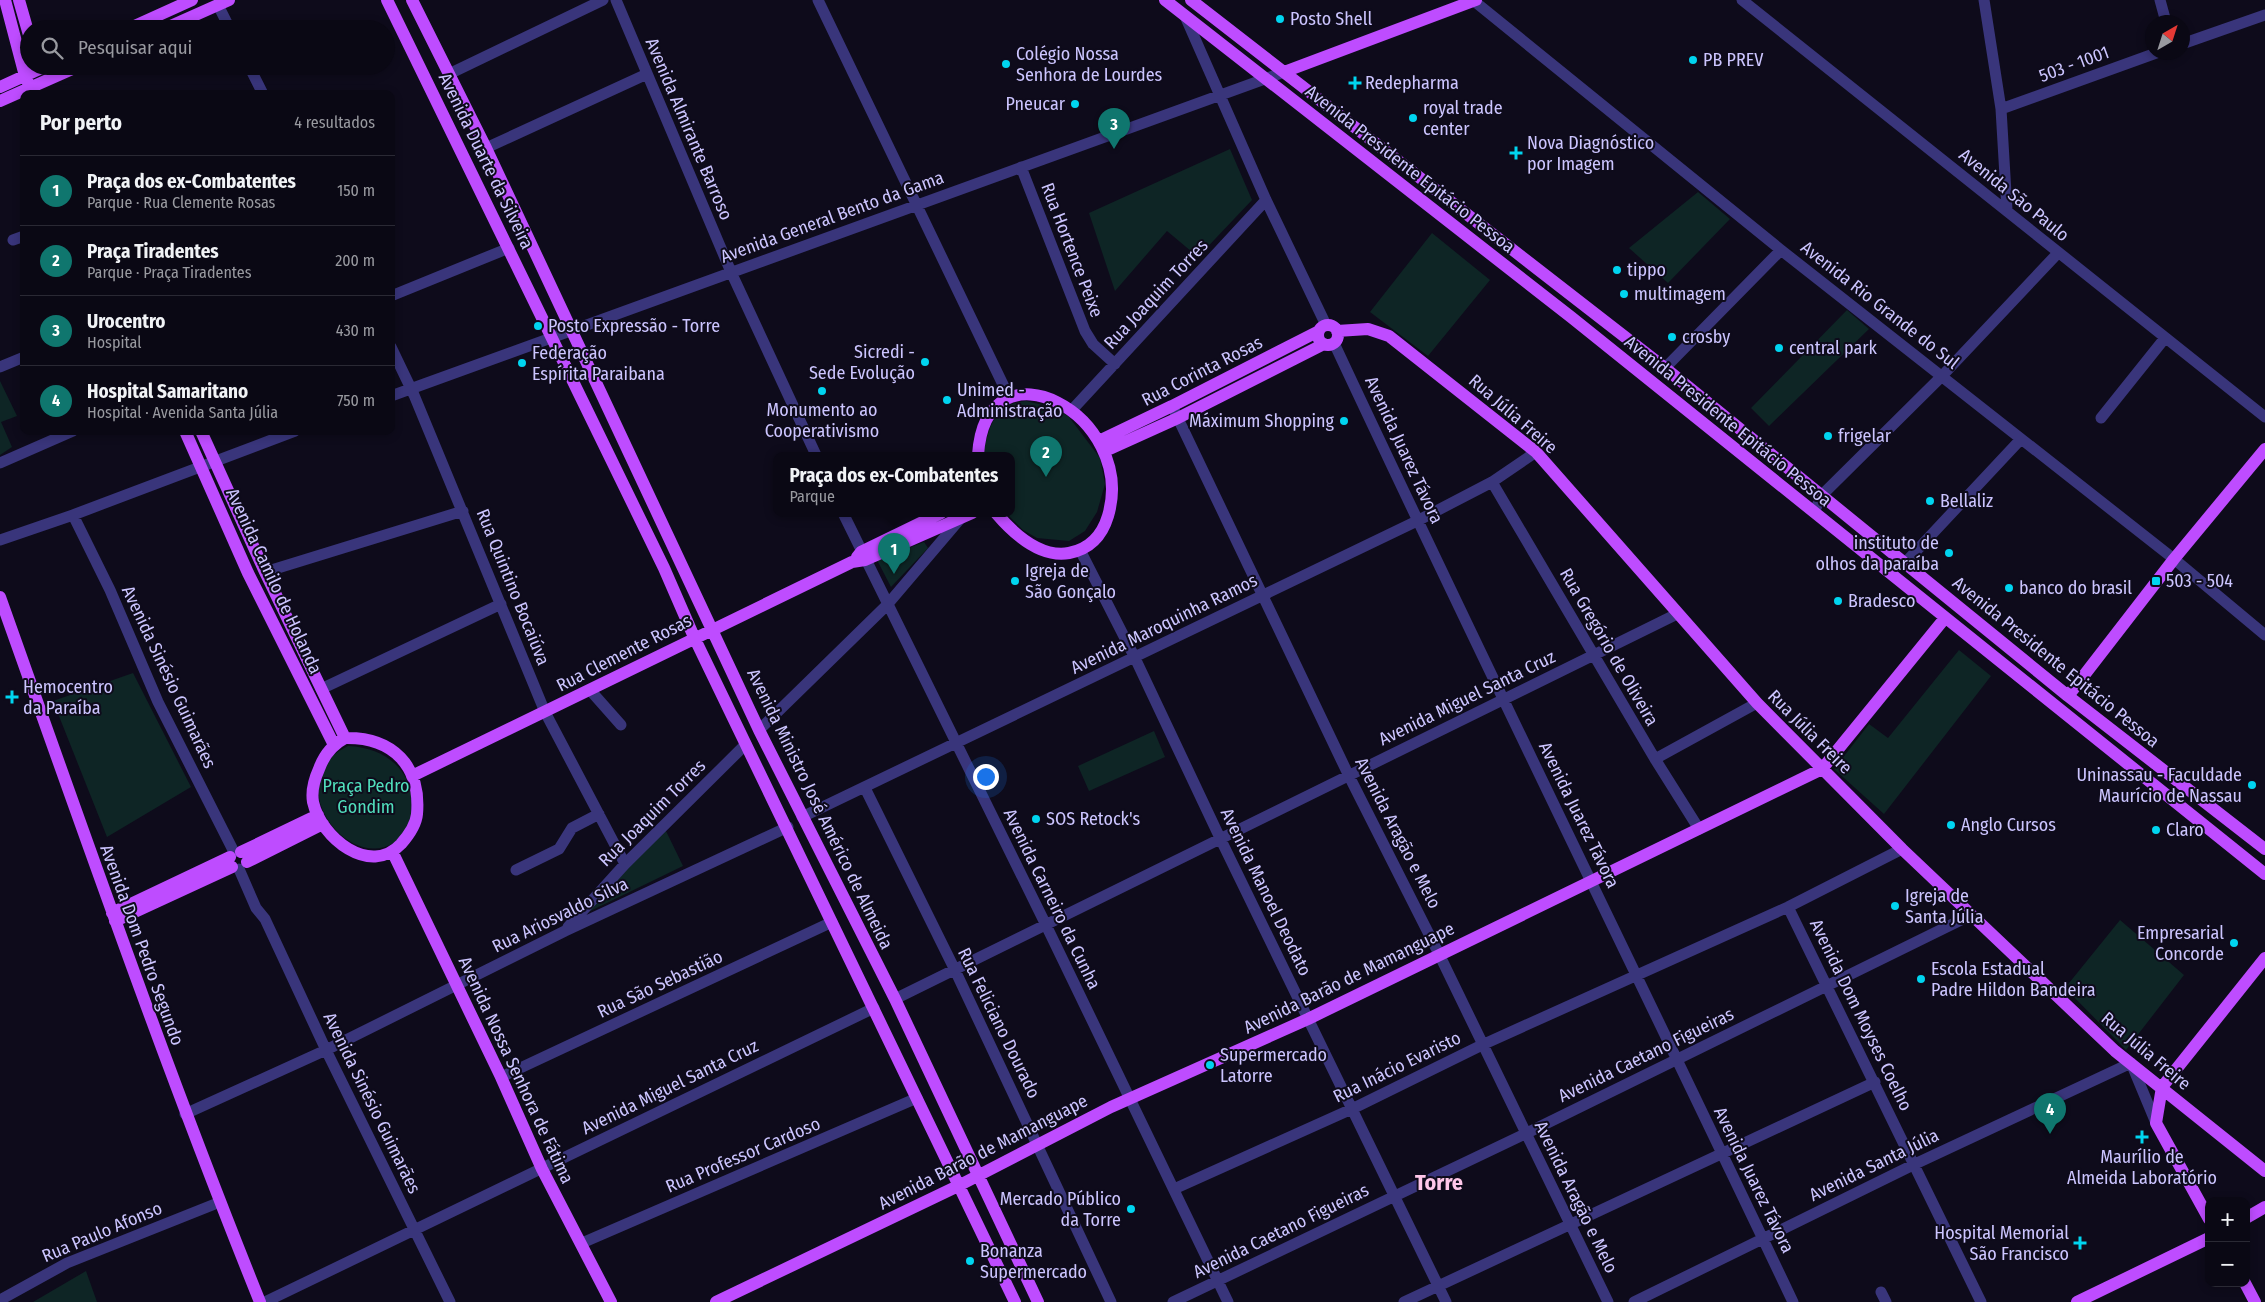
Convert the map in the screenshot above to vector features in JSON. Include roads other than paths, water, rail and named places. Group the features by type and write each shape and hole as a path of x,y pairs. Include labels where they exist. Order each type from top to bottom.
{"main road":[{"path":"5,0 20,52"},
{"path":"19,0 25,20"},
{"path":"148,20 192,0"},
{"name":"Avenida Duarte da Silveira","path":"387,0 552,338"},
{"name":"Avenida Duarte da Silveira","path":"412,0 486,148 570,331"},
{"name":"Avenida Presidente Epitácio Pessoa","path":"1165,0 1564,311 2265,874"},
{"name":"Avenida Presidente Epitácio Pessoa","path":"1191,0 1665,368 2068,696 2265,849"},
{"path":"1284,72 1474,0"},
{"path":"184,20 224,2"},
{"path":"42,75 46,88"},
{"path":"0,87 30,86 46,88 66,75"},
{"path":"0,101 20,91"},
{"name":"Rua Júlia Freire","path":"1328,335 1368,329 1389,336 1536,452 1757,703 1902,849 2131,1063 2265,1172"},
{"name":"Avenida Ministro José Américo de Almeida","path":"570,331 802,817 895,999 1038,1302"},
{"name":"Rua Corinta Rosas","path":"1102,446 1175,412 1328,335"},
{"path":"552,338 1015,1302"},
{"path":"978,452 979,439 986,419 996,407 1009,398 1028,394 1045,395 1072,411 1102,446 1111,479 1112,503 1100,534 1092,544 1080,550 1052,553 1039,548 1006,524 1000,517"},
{"name":"Avenida Camilo de Holanda","path":"187,435 248,573 334,745"},
{"name":"Avenida Camilo de Holanda","path":"203,435 265,572 345,738"},
{"path":"2068,696 2174,559 2265,449"},
{"name":"Rua Clemente Rosas","path":"412,776 546,712 694,637 852,562 934,517"},
{"name":"Rua Clemente Rosas","path":"863,556 963,517"},
{"name":"Avenida Dom Pedro Segundo","path":"0,597 185,1114 260,1302"},
{"name":"Avenida Barão de Mamanguape","path":"716,1302 958,1186 1129,1099 1308,1019 1822,768 1945,618"},
{"path":"345,738 368,738 386,746 402,759 412,776 417,796 416,819 408,837 393,853 383,856 371,856 350,851 334,838 320,819 314,802 314,780 322,761 334,745 345,738"},
{"path":"114,917 238,861 320,819"},
{"name":"Avenida Nossa Senhora de Fátima","path":"393,853 502,1078 542,1169 611,1302"},
{"path":"2205,1212 2156,1123 2162,1088 2265,958"},
{"path":"2250,1216 2265,1208"},
{"path":"2077,1302 2205,1240"},
{"path":"2246,1287 2255,1302"}],"street":[{"path":"449,74 603,0"},
{"name":"Avenida Almirante Barroso","path":"616,0 731,272"},
{"path":"818,0 1009,398"},
{"name":"Avenida Rio Grande do Sul","path":"1474,0 1782,250 2174,559 2265,635"},
{"name":"Avenida São Paulo","path":"1742,0 2265,417"},
{"path":"1984,0 2001,109 2007,210"},
{"path":"2160,0 2164,15"},
{"path":"224,2 228,20"},
{"path":"2190,41 2265,15"},
{"name":"Avenida Juarez Távora","path":"1185,16 1328,335 1793,1302"},
{"name":"503 - 1001","path":"2001,109 2145,57"},
{"name":"Avenida General Bento da Gama","path":"395,394 1284,72"},
{"path":"486,148 647,74"},
{"path":"254,75 261,90"},
{"name":"Rua Hortence Peixe","path":"1021,167 1085,331 1092,344 1115,364"},
{"name":"Rua Joaquim Torres","path":"1072,411 1266,200"},
{"path":"395,294 509,248"},
{"path":"1665,368 1782,250"},
{"path":"1814,512 1822,495 1942,376 2058,253"},
{"path":"731,272 815,452"},
{"path":"2101,418 2165,338"},
{"name":"Rua Quintino Bocaiúva","path":"395,355 411,388 546,712 625,864"},
{"path":"0,367 20,359"},
{"name":"Avenida Aragão e Melo","path":"1175,412 1348,774 1439,954 1608,1302"},
{"path":"0,463 64,435"},
{"path":"0,540 73,515 284,435"},
{"path":"1904,564 2021,438"},
{"name":"Avenida Maroquinha Ramos","path":"802,817 1417,521 1492,482 1536,452"},
{"name":"Rua Gregório de Oliveira","path":"1492,482 1655,759 1699,828"},
{"path":"265,572 463,511"},
{"name":"Avenida Sinésio Guimarães","path":"73,515 110,590 158,702 238,861 256,908 265,919 326,1050 450,1302"},
{"name":"Avenida Carneiro da Cunha","path":"845,517 1045,923 1228,1302"},
{"name":"Rua Clemente Rosas","path":"887,605 965,517"},
{"name":"Avenida Manoel Deodato","path":"1080,550 1135,658 1220,838 1308,1019 1354,1108 1394,1196 1446,1302"},
{"path":"321,690 502,604"},
{"path":"760,730 887,605"},
{"name":"Avenida Miguel Santa Cruz","path":"895,999 1045,923 1348,774 1503,701 1677,614"},
{"path":"590,690 621,725"},
{"path":"1655,759 1757,703"},
{"name":"Rua Joaquim Torres","path":"565,930 625,864 746,744"},
{"name":"Rua Feliciano Dourado","path":"865,788 954,968 1111,1302"},
{"path":"516,870 558,849 572,828 599,814"},
{"name":"Rua Ariosvaldo Silva","path":"185,1114 326,1050 565,930 788,828"},
{"name":"Rua Inácio Evaristo","path":"1174,1190 1354,1108 1482,1045 1788,907 1902,849"},
{"name":"Avenida Dom Moyses Coelho","path":"1788,907 1981,1302"},
{"name":"Avenida Caetano Figueiras","path":"1173,1302 1526,1134 1971,915"},
{"name":"Rua São Sebastião","path":"502,1078 832,922"},
{"name":"Avenida Miguel Santa Cruz","path":"265,1302 874,1008"},
{"path":"2131,1063 2156,1123"},
{"name":"Avenida Santa Júlia","path":"1634,1302 1915,1164 2131,1063"},
{"path":"1404,1302 1875,1082"},
{"name":"Rua Professor Cardoso","path":"582,1243 918,1098"},
{"name":"Rua Paulo Afonso","path":"0,1300 68,1263 220,1202"}],"place":[{"name":"Posto Shell","path":"1280,19"},
{"name":"PB PREV","path":"1693,60"},
{"name":"Colégio Nossa Senhora de Lourdes","path":"1006,64"},
{"name":"Redepharma","path":"1355,83"},
{"name":"Pneucar","path":"1075,104"},
{"name":"royal trade center","path":"1413,118"},
{"name":"Urocentro","path":"1114,149"},
{"name":"Nova Diagnóstico por Imagem","path":"1516,153"},
{"name":"tippo","path":"1617,270"},
{"name":"multimagem","path":"1624,294"},
{"name":"Posto Expressão - Torre","path":"538,326"},
{"name":"crosby","path":"1672,337"},
{"name":"central park","path":"1779,348"},
{"name":"Sicredi - Sede Evolução","path":"925,362"},
{"name":"Federação Espírita Paraibana","path":"522,363"},
{"name":"Monumento ao Cooperativismo","path":"822,391"},
{"name":"Unimed - Administração","path":"947,400"},
{"name":"Máximum Shopping","path":"1344,421"},
{"name":"frigelar","path":"1828,436"},
{"name":"Praça Tiradentes","path":"1046,477"},
{"name":"Bellaliz","path":"1930,501"},
{"name":"instituto de olhos da paraíba","path":"1949,553"},
{"name":"Praça dos ex-Combatentes","path":"894,574"},
{"name":"Igreja de São Gonçalo","path":"1015,581"},
{"name":"503 - 504","path":"2156,581"},
{"name":"banco do brasil","path":"2009,588"},
{"name":"Bradesco","path":"1838,601"},
{"name":"Hemocentro da Paraíba","path":"12,697"},
{"name":"Uninassau - Faculdade Maurício de Nassau","path":"2252,785"},
{"name":"SOS Retock's","path":"1036,819"},
{"name":"Anglo Cursos","path":"1951,825"},
{"name":"Claro","path":"2156,830"},
{"name":"Igreja de Santa Júlia","path":"1895,906"},
{"name":"Empresarial Concorde","path":"2234,943"},
{"name":"Escola Estadual Padre Hildon Bandeira","path":"1921,979"},
{"name":"Supermercado Latorre","path":"1210,1065"},
{"name":"Hospital Samaritano","path":"2050,1134"},
{"name":"Maurílio de Almeida Laboratório","path":"2142,1137"},
{"name":"Mercado Público da Torre","path":"1131,1209"},
{"name":"Hospital Memorial São Francisco","path":"2080,1243"},
{"name":"Bonanza Supermercado","path":"970,1261"}],"district":[{"name":"Torre","path":"1439,1182"}],"park label":[{"name":"Praça Pedro Gondim","path":"366,796"}]}
